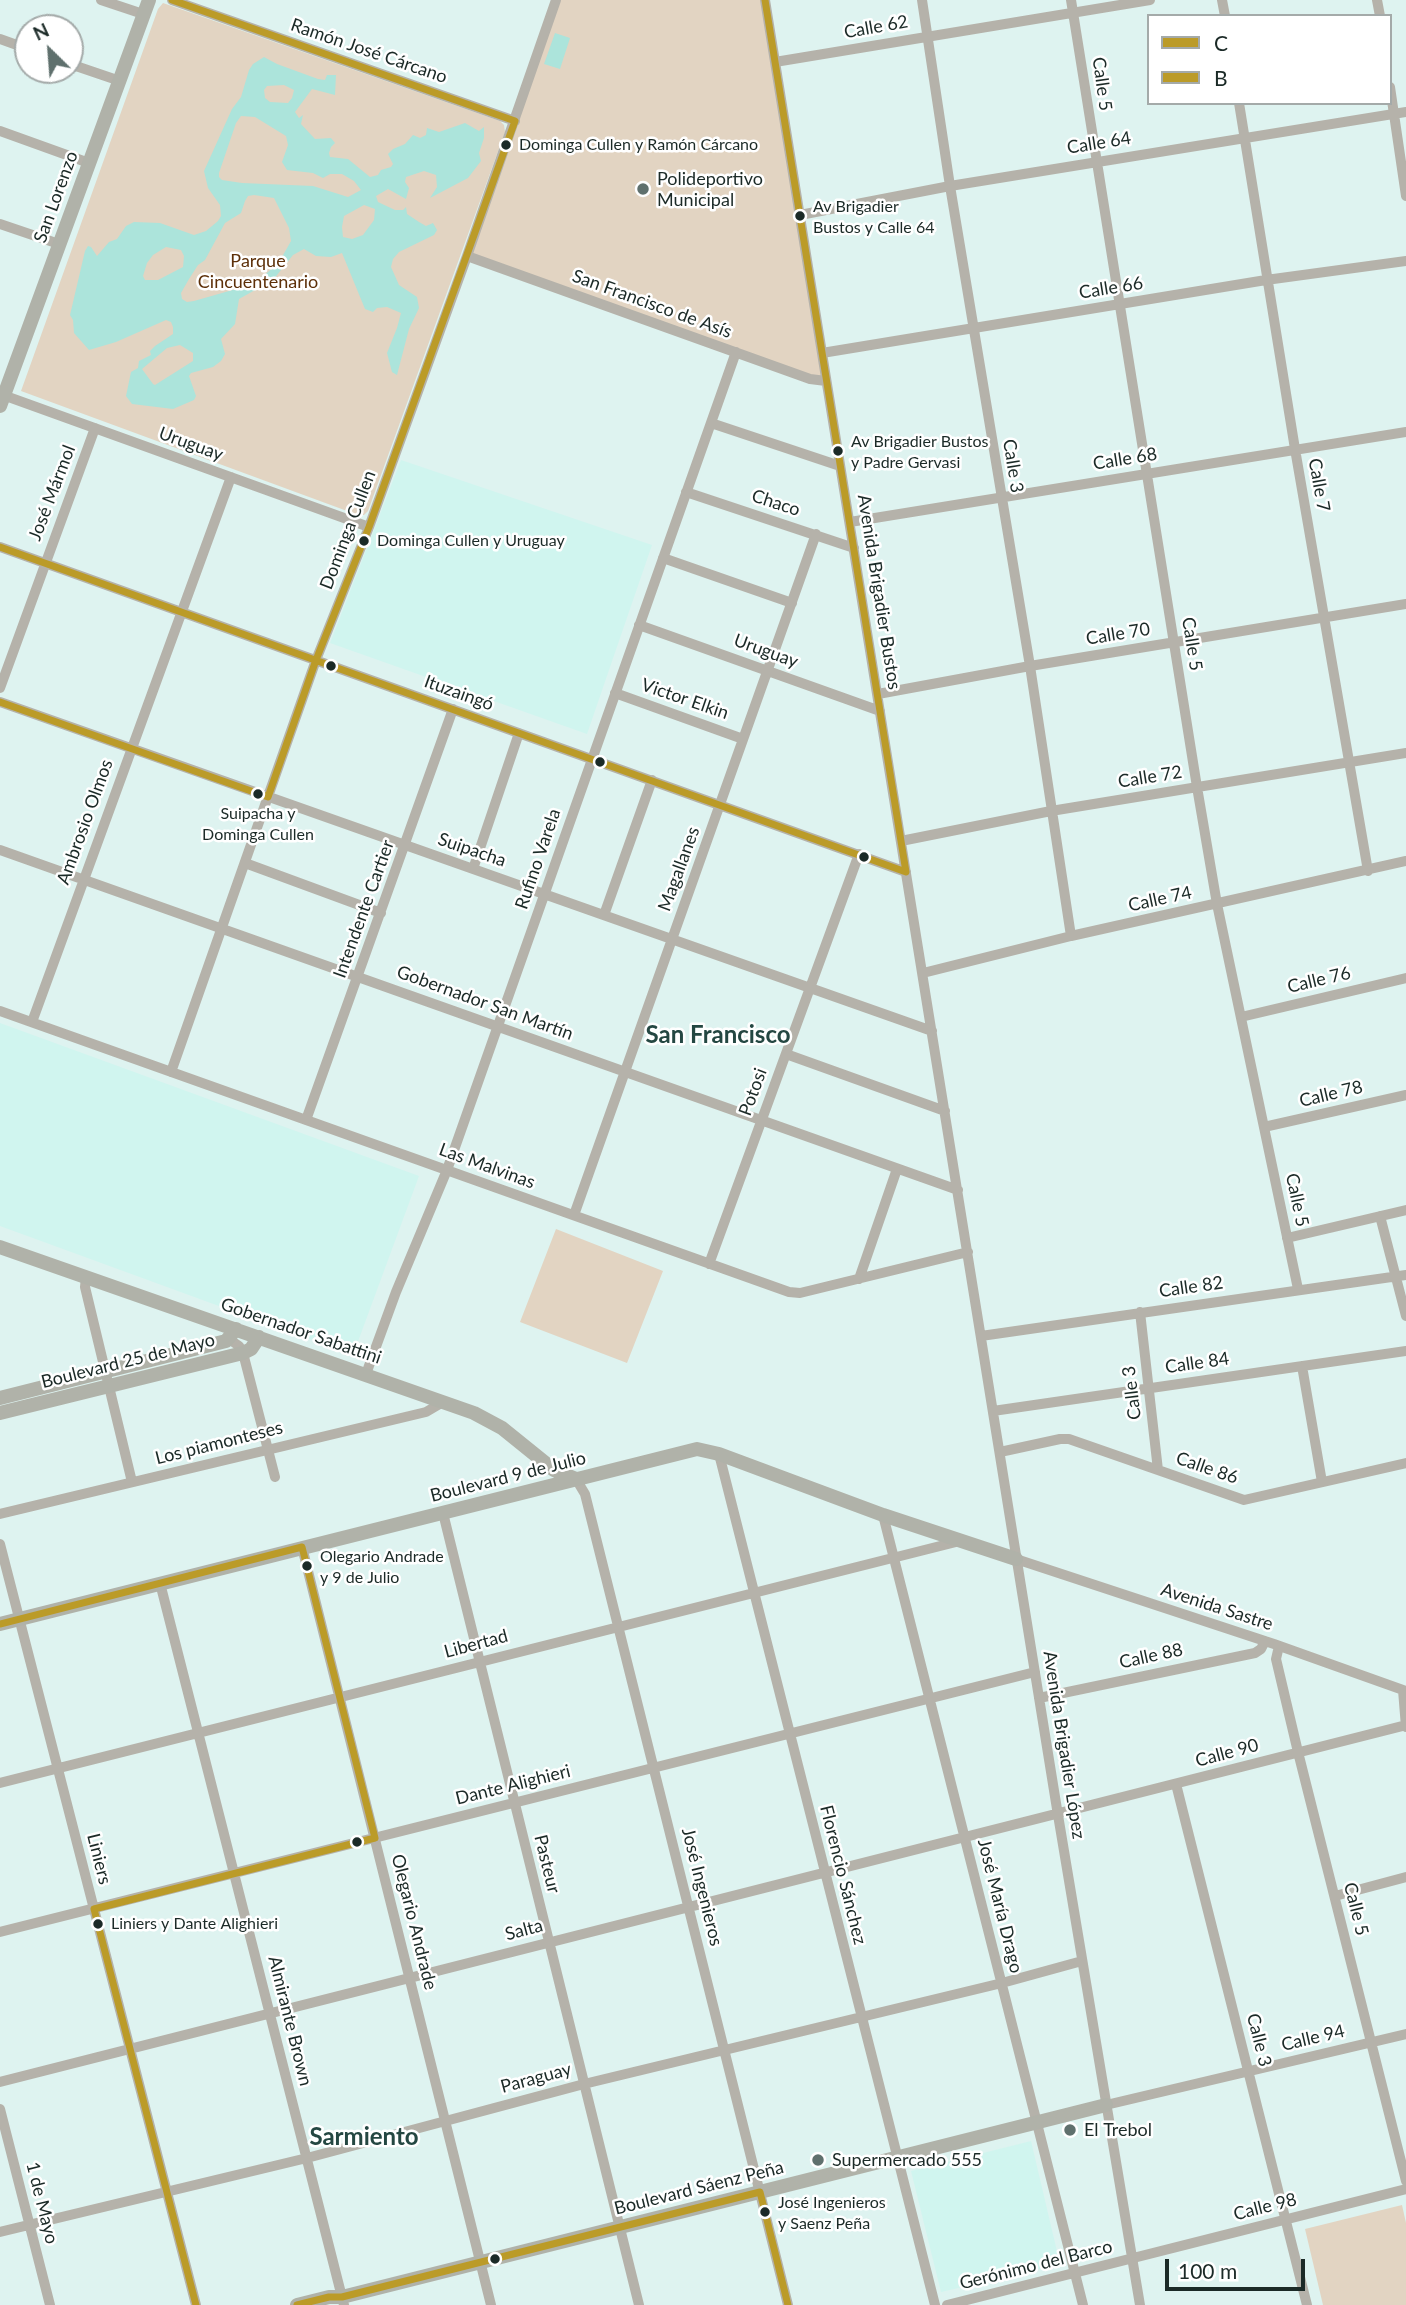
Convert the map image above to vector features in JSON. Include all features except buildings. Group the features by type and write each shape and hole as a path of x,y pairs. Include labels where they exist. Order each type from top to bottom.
{"main road":[{"name":"San Lorenzo","path":"1,399 146,7"},
{"name":"Gobernador Sabattini","path":"1,1249 86,1277 233,1334 259,1337 489,1420 554,1470 576,1479"},
{"name":"Boulevard 25 de Mayo","path":"0,1413 233,1334"},
{"path":"243,1353 251,1349 259,1337"},
{"name":"Boulevard 25 de Mayo","path":"0,1398 243,1353"},
{"name":"Boulevard 9 de Julio","path":"0,1623 697,1449 719,1454 883,1515 1016,1559"},
{"name":"Boulevard Sáenz Peña","path":"329,2305 620,2227 1106,2105"},
{"name":"Boulevard Sáenz Peña","path":"297,2305 329,2297 343,2301"}],"street":[{"path":"102,0 146,7"},
{"name":"Ramón José Cárcano","path":"172,0 515,121"},
{"name":"Dominga Cullen","path":"171,1072 316,660 369,527 556,0"},
{"name":"Avenida Brigadier Bustos","path":"765,0 958,1190"},
{"name":"Calle 3","path":"922,0 1071,936"},
{"name":"Calle 62","path":"775,62 1072,6 1150,0"},
{"name":"Calle 5","path":"1072,6 1217,904 1298,1289"},
{"path":"84,69 120,81"},
{"path":"1392,92 1400,113 1406,196"},
{"name":"Calle 7","path":"1238,105 1368,871"},
{"name":"Calle 64","path":"800,215 1096,161 1400,113"},
{"path":"0,131 89,163"},
{"path":"0,224 59,244"},
{"name":"San Francisco de Asís","path":"467,256 810,379 826,381"},
{"name":"Calle 66","path":"822,353 1266,280 1406,261"},
{"name":"Rufino Varela","path":"366,1374 396,1292 447,1170 736,352"},
{"name":"Uruguay","path":"1,399 95,428 369,527"},
{"path":"711,423 841,466"},
{"name":"José Mármol","path":"0,688 95,428"},
{"name":"Calle 68","path":"850,522 1406,432"},
{"name":"Ambrosio Olmos","path":"32,1022 230,477"},
{"name":"Chaco","path":"686,492 854,548"},
{"name":"Magallanes","path":"574,1215 816,534"},
{"name":"Ituzaingó","path":"0,547 906,872"},
{"path":"663,558 792,603"},
{"name":"Calle 70","path":"878,694 1406,604"},
{"name":"Uruguay","path":"639,625 880,711"},
{"name":"Victor Elkin","path":"615,693 743,739"},
{"name":"Suipacha","path":"0,702 932,1031"},
{"name":"Intendente Cartier","path":"306,1120 453,709"},
{"path":"473,869 519,733"},
{"name":"Calle 72","path":"901,841 1051,811 1406,753"},
{"path":"604,915 652,780"},
{"name":"Gobernador San Martín","path":"0,850 958,1190"},
{"name":"Potosi","path":"709,1264 859,855"},
{"name":"Calle 74","path":"923,973 1071,936 1406,861"},
{"path":"245,863 382,913"},
{"name":"Calle 76","path":"1241,1017 1406,978"},
{"name":"Las Malvinas","path":"0,1011 789,1292 800,1293 968,1252"},
{"path":"786,1054 945,1111"},
{"name":"Calle 78","path":"1264,1127 1406,1095"},
{"path":"859,1279 897,1169"},
{"name":"Avenida Brigadier López","path":"958,1190 1016,1559 1140,2305"},
{"path":"1287,1238 1406,1210"},
{"path":"1380,1216 1401,1276 1406,1316"},
{"name":"Calle 82","path":"981,1336 1401,1276"},
{"path":"86,1277 85,1287 132,1482"},
{"name":"Calle 3","path":"1140,1312 1158,1470"},
{"path":"233,1334 243,1353 275,1476"},
{"name":"Calle 84","path":"993,1411 1406,1351"},
{"path":"1302,1366 1322,1482"},
{"name":"Los piamonteses","path":"0,1514 426,1412 443,1402"},
{"name":"Calle 86","path":"1000,1452 1069,1439 1244,1500 1406,1463"},
{"name":"Florencio Sánchez","path":"719,1454 935,2305"},
{"name":"José Ingenieros","path":"576,1479 585,1494 619,1625 788,2305"},
{"name":"Pasteur","path":"443,1513 639,2305"},
{"name":"José María Drago","path":"883,1515 1083,2305"},
{"name":"Libertad","path":"0,1783 960,1541"},
{"name":"Liniers","path":"0,1544 196,2305"},
{"name":"Olegario Andrade","path":"302,1547 492,2305"},
{"name":"Avenida Sastre","path":"1016,1559 1404,1690"},
{"name":"Almirante Brown","path":"160,1583 343,2301"},
{"name":"Calle 88","path":"1039,1698 1255,1653 1265,1641"},
{"name":"Calle 5","path":"1279,1646 1276,1659 1298,1752 1406,2181"},
{"name":"Dante Alighieri","path":"0,1932 1035,1672"},
{"path":"1404,1690 1406,1726"},
{"name":"Calle 90","path":"1058,1815 1406,1726"},
{"name":"Calle 3","path":"1176,1784 1307,2305"},
{"name":"Salta","path":"0,2082 688,1905 1058,1815"},
{"path":"1335,1896 1406,1877"},
{"name":"Paraguay","path":"0,2232 307,2158 724,2048 1002,1983 1082,1961"},
{"name":"Calle 94","path":"1106,2105 1406,2035"},
{"name":"1 de Mayo","path":"0,2109 50,2305"},
{"name":"Calle 98","path":"1133,2259 1406,2189"},
{"name":"Gerónimo del Barco","path":"947,2305 1133,2259"}],"shaded area":[{"path":"555,33 570,38 560,69 544,64"},
{"path":"264,57 318,79 325,80 327,75 336,75 335,95 312,89 295,112 299,118 303,115 301,124 315,139 331,138 335,143 331,147 330,157 348,159 370,177 391,167 393,164 388,154 393,149 405,144 413,135 420,138 426,135 427,128 439,132 465,123 479,131 484,127 479,153 481,161 468,178 430,198 437,187 436,175 424,171 406,177 405,182 409,188 406,199 388,189 376,196 378,202 395,210 403,210 406,207 407,214 426,226 433,223 437,230 434,235 399,252 393,259 391,267 399,285 417,297 419,308 409,329 397,375 392,372 387,353 401,313 387,307 377,308 373,312 365,309 342,253 331,257 316,256 304,249 293,255 273,280 239,299 235,324 221,339 225,354 221,361 189,376 196,396 194,400 173,409 132,404 126,396 131,372 138,368 139,361 151,355 150,351 155,346 173,334 173,327 171,322 166,320 116,342 89,350 74,333 70,315 85,251 88,246 91,247 97,256 109,242 117,239 126,226 134,222 160,223 194,235 206,231 218,221 221,216 220,205 208,188 204,171 232,109 241,97 253,64","holes":["284,85 294,90 292,98 288,103 270,102 265,98 264,90 267,86","241,116 255,117 286,136 288,145 282,162 287,170 313,173 323,178 330,174 342,174 354,181 361,190 348,197 313,186 222,180 219,173 236,123","248,196 274,198 289,228 291,241 278,264 243,287 194,301 187,302 182,299 181,293 189,279 198,265 205,260 225,223 241,213","364,205 375,209 374,220 363,235 352,239 343,237 344,216","166,247 181,250 184,256 183,267 158,280 145,280 143,276 153,255","180,345 193,353 193,361 155,385 142,369 167,348"]},
{"path":"401,460 652,545 587,734 330,643"},
{"path":"0,1023 419,1176 353,1355 0,1226"},
{"path":"1031,2141 1060,2264 941,2292 911,2171"}],"green space":[{"name":"Polideportivo Municipal","path":"556,0 765,0 826,381 467,256"},
{"name":"Parque Cincuentenario","path":"163,3 500,121 504,125 505,132 368,511 364,515 21,391 158,9"},
{"path":"556,1229 663,1271 627,1363 520,1322"},
{"path":"1402,2205 1406,2223 1406,2305 1323,2305 1305,2229"}],"transit line":[{"name":"C","path":"0,702 268,797 316,660 369,527 515,121 172,0"},
{"name":"C","path":"0,547 906,872 765,0"},
{"name":"B","path":"0,1624 302,1547 375,1838 94,1909 196,2305"},
{"name":"B","path":"297,2305 329,2297 342,2297 760,2192 788,2305"}],"place":[{"name":"Dominga Cullen y Ramón Cárcano","path":"506,145"},
{"name":"Polideportivo Municipal","path":"643,189"},
{"name":"Av Brigadier Bustos y Calle 64","path":"800,216"},
{"name":"Av Brigadier Bustos y Padre Gervasi","path":"838,451"},
{"name":"Dominga Cullen y Uruguay","path":"364,541"},
{"name":"Suipacha y Dominga Cullen","path":"258,794"},
{"name":"Olegario Andrade y 9 de Julio","path":"307,1566"},
{"name":"Liniers y Dante Alighieri","path":"98,1924"},
{"name":"El Trebol","path":"1070,2130"},
{"name":"Supermercado 555","path":"818,2160"},
{"name":"José Ingenieros y Saenz Peña","path":"765,2212"}],"district":[{"name":"San Francisco","path":"718,1035"},
{"name":"Sarmiento","path":"364,2137"}]}
